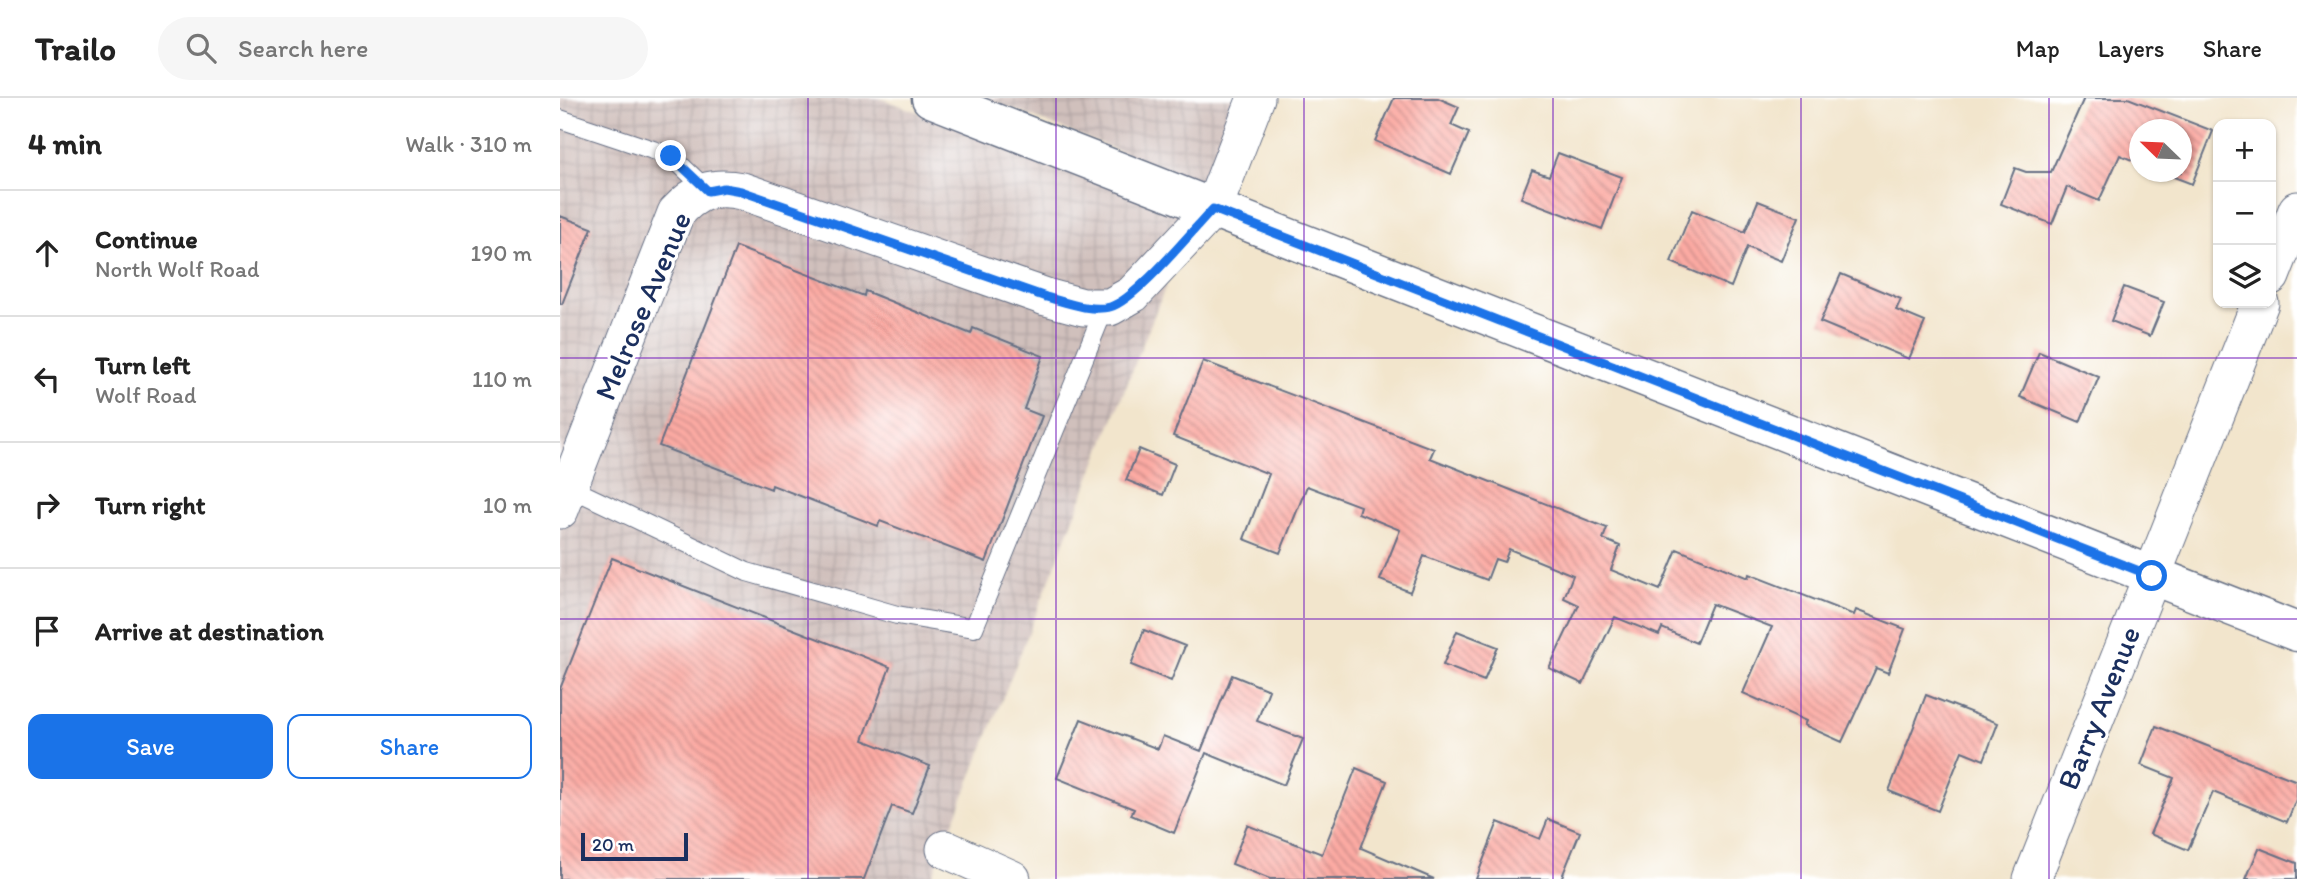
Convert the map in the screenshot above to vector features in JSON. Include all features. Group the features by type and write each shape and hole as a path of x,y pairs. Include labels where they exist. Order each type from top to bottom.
{"main road":[{"path":"945,101 1213,209 2297,632"}],"street":[{"path":"708,191 724,188 741,191 1046,297 1083,307 1110,307 1133,294 1213,209 1256,98"},
{"name":"Melrose Avenue","path":"564,498 676,213 690,198 708,191"},
{"path":"2276,263 2297,210"},
{"name":"Barry Avenue","path":"2032,879 2258,308"},
{"path":"945,849 1012,879"}],"lane":[{"path":"560,119 671,156 708,191"},
{"path":"564,498 747,572 897,615 974,628 1105,307"}],"shaded area":[{"path":"560,98 879,98 1195,212 931,879 560,879"},
{"path":"985,98 1240,98 1206,185"}],"building":[{"path":"1394,98 1438,98 1459,107 1451,125 1469,133 1451,174 1375,141"},
{"path":"2084,98 2128,98 2182,119 2129,119 2129,159 2120,155 2099,201 2067,187 2052,224 2001,204 2015,168 2026,172 2051,172"},
{"path":"2192,123 2213,131 2192,184 2187,182 2192,182"},
{"path":"1558,153 1622,177 1602,229 1521,198 1532,170 1549,176"},
{"path":"1758,201 1799,217 1781,261 1747,247 1731,287 1671,262 1692,210 1745,232"},
{"path":"560,216 592,228 562,304 560,304"},
{"path":"736,247 864,296 865,291 971,334 973,328 1043,356 1024,409 1042,416 986,562 880,521 878,526 772,485 771,489 659,446"},
{"path":"1841,274 1901,299 1896,310 1925,322 1909,359 1820,322"},
{"path":"2124,287 2164,302 2150,336 2111,321"},
{"path":"2039,352 2099,377 2080,422 2020,397"},
{"path":"1203,361 1434,449 1430,458 1607,528 1603,539 1620,546 1611,570 1660,590 1677,549 1748,578 1749,574 1854,615 1856,610 1905,629 1888,673 1876,668 1842,742 1804,725 1806,721 1743,693 1772,627 1712,604 1696,643 1662,628 1659,635 1615,617 1583,684 1549,668 1579,605 1564,598 1573,575 1509,549 1504,562 1495,559 1487,580 1424,556 1410,592 1380,580 1400,530 1358,513 1360,506 1307,486 1280,553 1244,539 1269,474 1173,436"},
{"path":"1139,449 1175,464 1163,495 1126,480"},
{"path":"612,558 890,667 863,740 930,766 912,813 892,806 864,879 560,879 560,689"},
{"path":"1144,630 1185,646 1171,681 1131,665"},
{"path":"1457,631 1498,647 1484,681 1443,665"},
{"path":"1232,675 1269,690 1257,721 1303,739 1284,785 1206,753 1174,833 1131,815 1134,809 1057,778 1081,719 1158,749 1163,736 1201,751"},
{"path":"1926,695 1998,723 1984,760 1962,751 1938,811 1889,791"},
{"path":"2156,726 2297,781 2297,797 2287,822 2213,792 2188,850 2150,834 2174,778 2141,765"},
{"path":"1356,768 1387,781 1361,848 1434,879 1270,879 1232,864 1247,825 1322,854"},
{"path":"1548,819 1580,832 1561,879 1476,879 1498,822 1540,839"},
{"path":"2259,848 2297,863 2297,879 2246,879"}],"route":[{"path":"671,156 708,191 724,188 741,191 1046,297 1083,307 1110,307 1133,294 1213,209 2152,576"}]}
